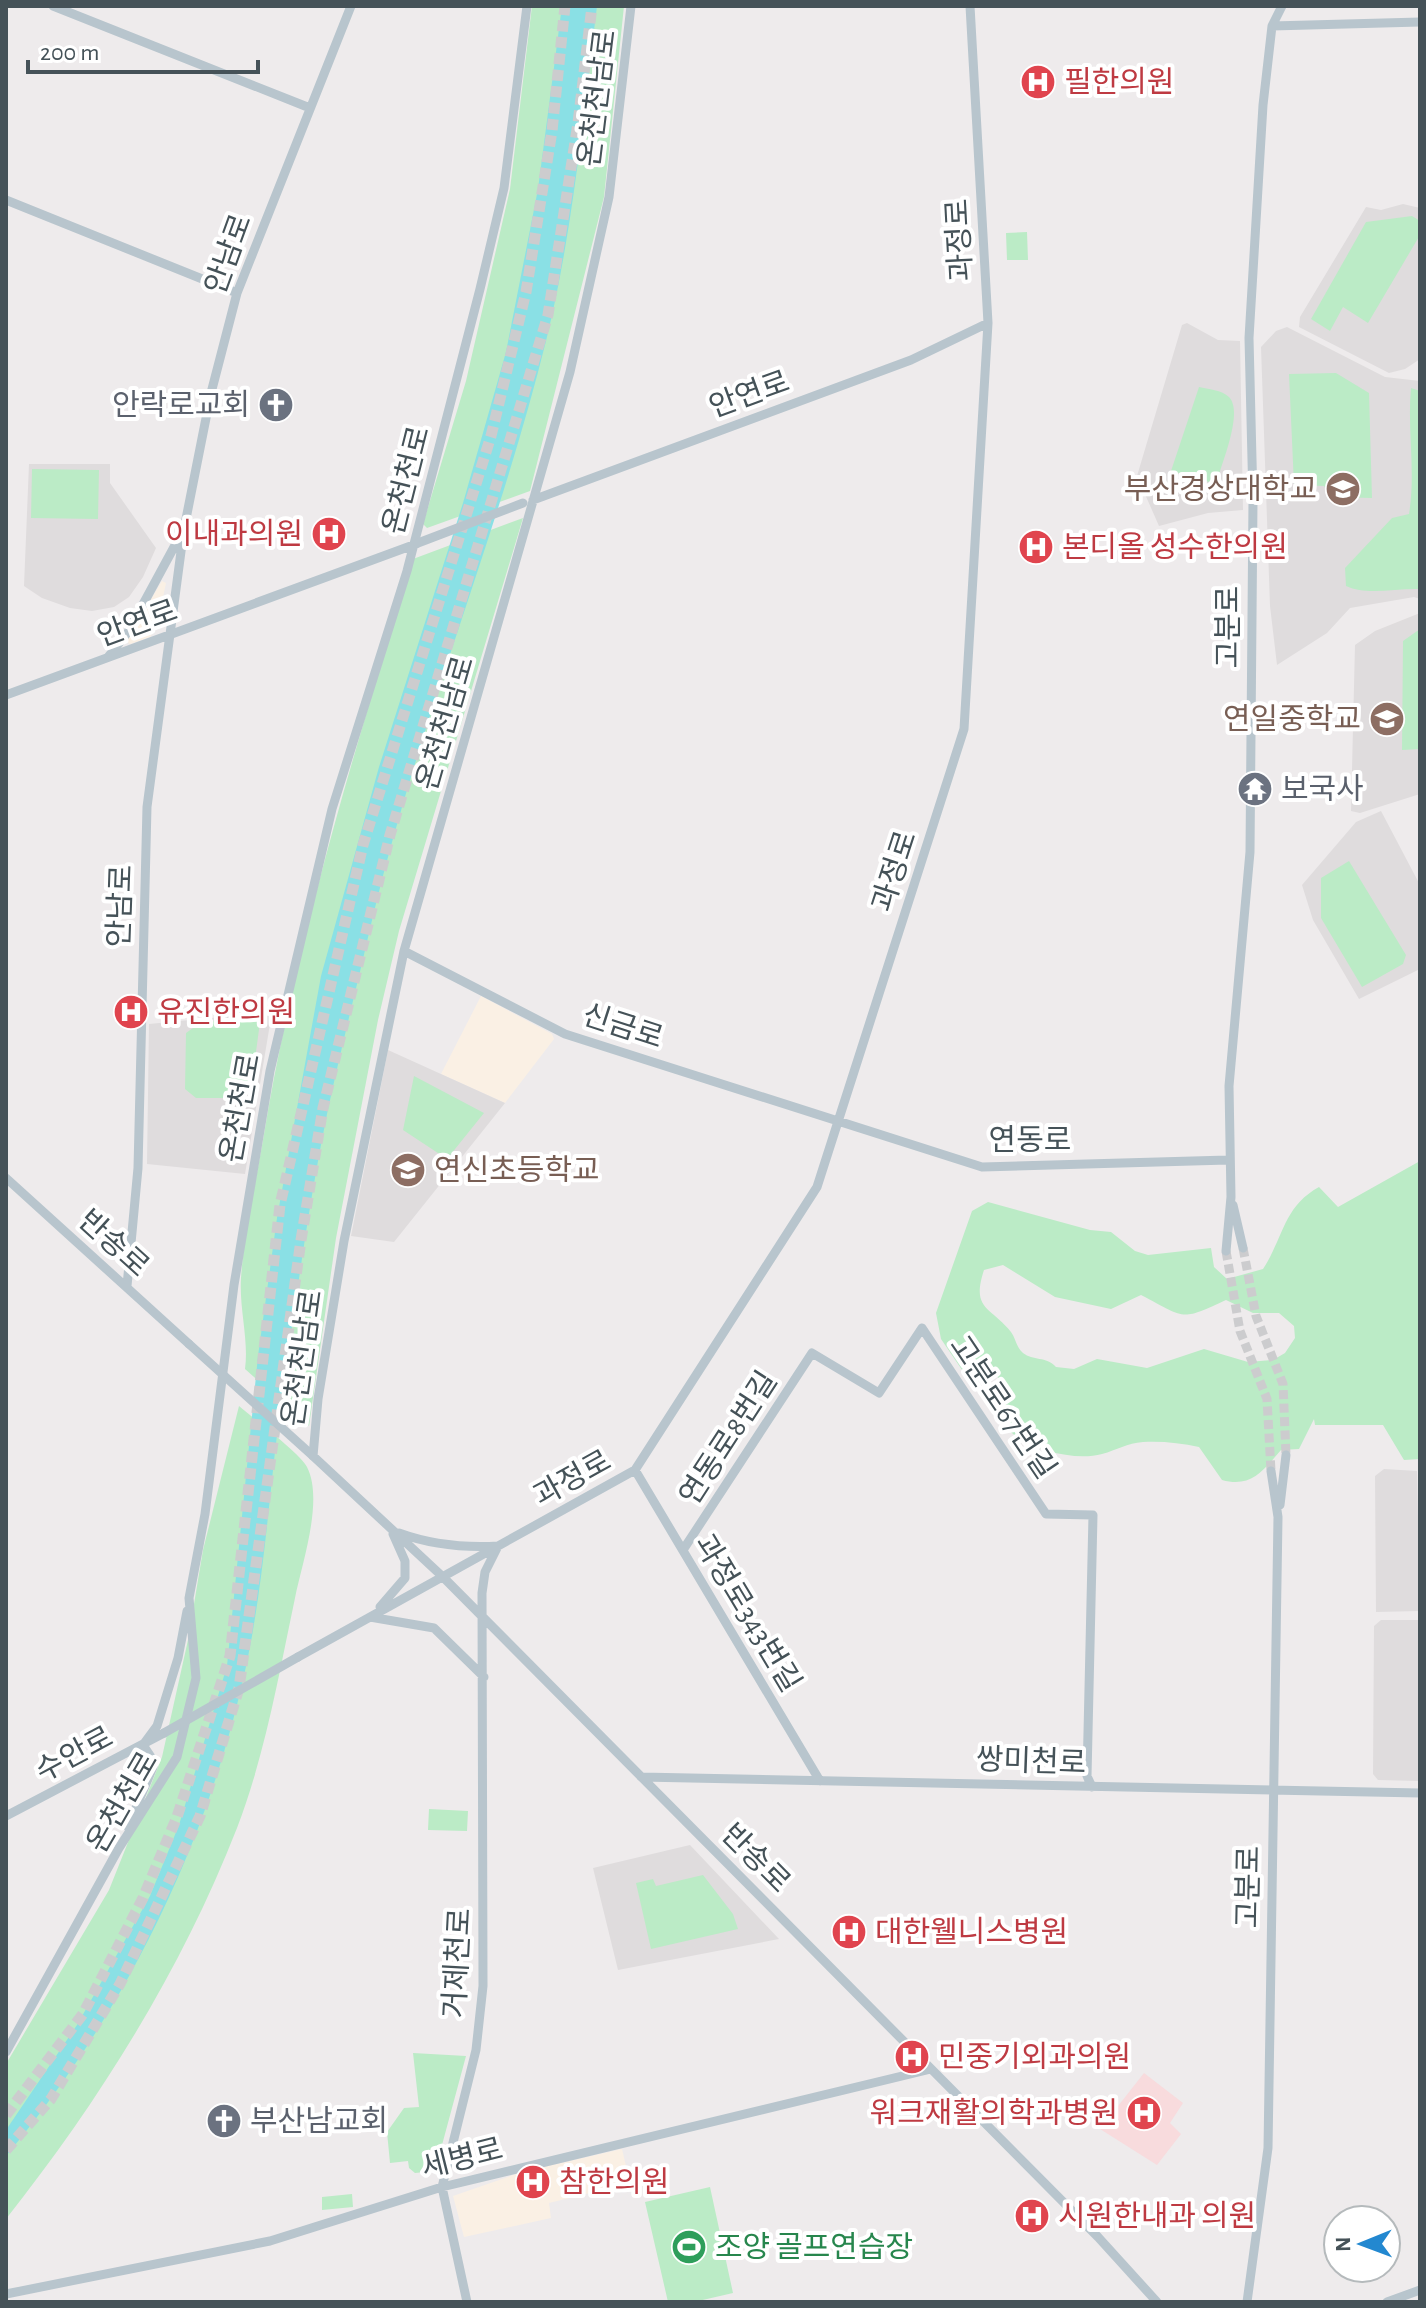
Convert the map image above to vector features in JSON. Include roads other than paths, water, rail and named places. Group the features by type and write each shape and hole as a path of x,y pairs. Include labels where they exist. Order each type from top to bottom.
{"street":[{"path":"53,6 310,108"},
{"name":"안남로","path":"127,1286 138,1168 147,807 167,637 184,529 211,393 237,293 351,6"},
{"name":"온천천로","path":"6,2052 119,1848 177,1757 196,1678 189,1598 205,1514 235,1280 270,1071 332,809 416,544 504,188 527,6"},
{"name":"온천천남로","path":"313,1456 318,1399 344,1241 404,951 536,498 570,372 609,197 631,6"},
{"name":"과정로","path":"298,1657 635,1470 817,1187 964,729 988,323 970,6"},
{"name":"고분로","path":"1226,1251 1231,1197 1229,1086 1250,852 1253,500 1249,338 1262,119 1272,26 1282,6"},
{"path":"1272,26 1420,22"},
{"path":"6,200 237,293"},
{"name":"안연로","path":"6,695 911,360 988,323"},
{"name":"안남로","path":"106,660 140,613 184,529"},
{"name":"신금로","path":"404,951 565,1034 839,1120"},
{"name":"연동로","path":"839,1120 982,1167 1228,1160"},
{"name":"반송로","path":"6,1178 443,1577 1098,2237 1157,2302"},
{"path":"1231,1197 1243,1248"},
{"name":"고분로67번길","path":"812,1353 879,1393 922,1328 1046,1514 1093,1515 1087,1776 1092,1787"},
{"name":"연동로8번길","path":"683,1550 812,1353"},
{"path":"1278,1517 1286,1455"},
{"name":"과정로343번길","path":"635,1470 820,1781"},
{"name":"고분로","path":"1247,2302 1268,2148 1278,1517 1271,1471"},
{"path":"392,1531 423,1542 458,1547 498,1546"},
{"path":"370,1617 405,1578 405,1561 392,1531"},
{"name":"거제천로","path":"467,2302 442,2187 476,2050 483,1986 482,1593 485,1572 498,1546"},
{"path":"119,1848 153,1767 153,1760 143,1745 157,1726 178,1658 189,1598"},
{"path":"370,1617 434,1628 484,1677"},
{"name":"수안로","path":"6,1816 143,1745 298,1657"},
{"name":"쌍미천로","path":"641,1777 1420,1793"},
{"name":"세병로","path":"6,2294 270,2241 442,2187 931,2069"},
{"path":"1387,2302 1420,2290"}],"water":[{"path":"562,6 597,6 576,174 555,300 527,413 392,843 332,1089 279,1417 253,1627 231,1729 185,1860 124,1985 49,2101 6,2156 6,2130 77,2025 150,1896 179,1825 227,1666 258,1356 277,1218 321,976 379,767 463,503 506,352 538,189"}],"tunnel":[{"path":"6,2115 83,2014 143,1898 177,1817 230,1656 280,1205 363,845 491,436 526,292 552,131 565,6"},
{"path":"6,2150 51,2099 120,1984 200,1816 239,1688 301,1240 323,1108 390,835 548,315 578,123 592,6"},
{"path":"1243,1248 1256,1316 1283,1384 1286,1455"},
{"path":"1226,1251 1240,1331 1267,1399 1271,1471"}],"place":[{"name":"필한의원","path":"1038,82"},
{"name":"안락로교회","path":"276,405"},
{"name":"부산경상대학교","path":"1343,489"},
{"name":"이내과의원","path":"329,534"},
{"name":"본디올 성수한의원","path":"1036,547"},
{"name":"연일중학교","path":"1387,719"},
{"name":"보국사","path":"1255,789"},
{"name":"유진한의원","path":"131,1012"},
{"name":"연신초등학교","path":"408,1170"},
{"name":"대한웰니스병원","path":"849,1932"},
{"name":"민중기외과의원","path":"912,2057"},
{"name":"워크재활의학과병원","path":"1144,2113"},
{"name":"부산남교회","path":"224,2121"},
{"name":"참한의원","path":"533,2182"},
{"name":"시원한내과 의원","path":"1032,2216"},
{"name":"조양 골프연습장","path":"689,2247"}]}
